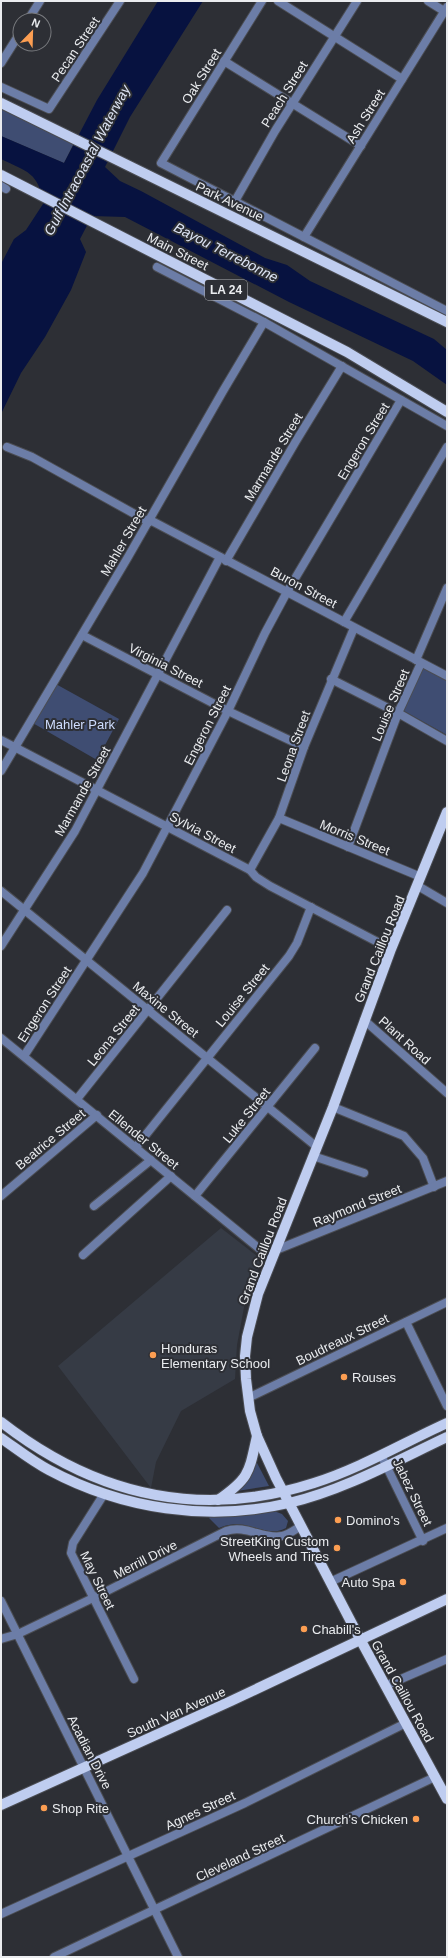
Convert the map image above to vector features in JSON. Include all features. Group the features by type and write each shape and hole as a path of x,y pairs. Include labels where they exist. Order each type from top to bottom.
{"main road":[{"name":"Park Avenue","path":"1,103 447,322"},
{"name":"Main Street","path":"1,175 347,352 447,412"},
{"name":"Grand Caillou Road","path":"447,812 391,949 333,1107 256,1299 247,1337 245,1363 248,1398 257,1436 283,1492 385,1686 435,1777 444,1785 447,1799"},
{"path":"1,1422 49,1456 102,1481 127,1489 165,1497 218,1500 283,1492 315,1483 358,1466 447,1422"},
{"path":"218,1500 244,1479 252,1461 257,1436"},
{"path":"1,1438 47,1469 104,1494 152,1507 201,1512 244,1510 289,1503 339,1487 447,1437"},
{"name":"South Van Avenue","path":"1,1805 231,1701 447,1599"}],"street":[{"path":"33,12 40,1"},
{"name":"Pecan Street","path":"1,87 49,109 120,1"},
{"name":"Oak Street","path":"161,164 262,1"},
{"path":"278,1 402,79"},
{"name":"Peach Street","path":"235,202 246,179 292,103 357,1"},
{"path":"428,1 446,9"},
{"name":"Ash Street","path":"304,237 446,9"},
{"path":"1,64 12,46"},
{"path":"224,62 361,146"},
{"name":"Park Avenue","path":"161,164 447,311"},
{"name":"Main Street","path":"157,267 264,322 447,426"},
{"name":"Mahler Street","path":"1,771 149,521 264,322"},
{"name":"Marmande Street","path":"1,946 75,831 158,674 223,559 342,366"},
{"name":"Engeron Street","path":"24,1056 143,873 228,711 265,633 287,592 401,400"},
{"name":"Buron Street","path":"6,446 20,450 149,521 447,676"},
{"path":"344,622 447,447"},
{"name":"Louise Street","path":"348,847 447,588"},
{"name":"Leona Street","path":"250,870 279,818 304,747 331,679 354,628"},
{"name":"Virginia Street","path":"82,635 228,711 304,747"},
{"path":"331,679 398,713 447,741"},
{"name":"Sylvia Street","path":"1,740 250,870 256,878 270,886 391,949"},
{"name":"Morris Street","path":"279,818 348,847 420,881 447,903"},
{"name":"Maxine Street","path":"1,890 317,1146"},
{"name":"Louise Street","path":"136,1147 289,956 311,907"},
{"name":"Leona Street","path":"77,1099 226,910"},
{"name":"Plant Road","path":"364,1020 447,1093"},
{"name":"Ellender Street","path":"1,1038 195,1196 274,1254"},
{"name":"Luke Street","path":"195,1196 315,1048"},
{"path":"333,1107 404,1136 424,1158 434,1187"},
{"name":"Beatrice Street","path":"1,1196 97,1115"},
{"path":"313,1156 364,1173"},
{"path":"94,1206 150,1160"},
{"path":"83,1255 171,1176"},
{"name":"Raymond Street","path":"274,1254 447,1181"},
{"name":"Boudreaux Street","path":"248,1398 447,1302"},
{"path":"406,1322 447,1406"},
{"name":"Jabez Street","path":"381,1455 423,1541"},
{"name":"May Street","path":"104,1494 70,1549 72,1558 134,1679"},
{"name":"Merrill Drive","path":"1,1639 18,1634 93,1598 226,1531 238,1528 271,1536 283,1536 301,1526"},
{"path":"330,1582 423,1541 447,1528"},
{"name":"Acadian Drive","path":"1,1601 156,1910 178,1957"},
{"path":"385,1686 447,1659"},
{"name":"Agnes Street","path":"1,1914 275,1789 406,1723"},
{"name":"Cleveland Street","path":"54,1957 435,1777"}],"shaded area":[{"name":"Honduras Elementary School","path":"221,1228 262,1260 245,1302 237,1345 235,1379 181,1411 156,1462 151,1488 58,1366"}],"green space":[{"path":"1,103 75,141 64,163 1,136"},
{"path":"422,667 447,680 447,735 404,711"},
{"name":"Mahler Park","path":"54,683 119,719 97,760 31,722"},
{"path":"256,1461 269,1486 237,1491"},
{"path":"274,1511 282,1514 288,1521 286,1528 278,1531 271,1531 238,1524 219,1528 209,1518 210,1517"}],"water":[{"path":"158,1 203,1 130,117 105,167 120,181 265,258 287,265 310,281 434,339 447,350 447,385 413,361 289,302 125,217 92,216 80,239 86,252 71,290 45,337 21,373 1,414 1,264 14,239 26,230 43,204 41,193 35,179 25,171 1,159 1,136 64,163 97,100"}],"place":[{"name":"Honduras Elementary School","path":"153,1355"},
{"name":"Rouses","path":"344,1377"},
{"name":"Domino's","path":"338,1520"},
{"name":"StreetKing Custom Wheels and Tires","path":"337,1548"},
{"name":"Auto Spa","path":"403,1582"},
{"name":"Chabill's","path":"304,1629"},
{"name":"Shop Rite","path":"44,1808"},
{"name":"Church's Chicken","path":"416,1819"}],"water label":[{"name":"Gulf Intracoastal Waterway","path":"87,160"},
{"name":"Bayou Terrebonne","path":"226,252"}]}
